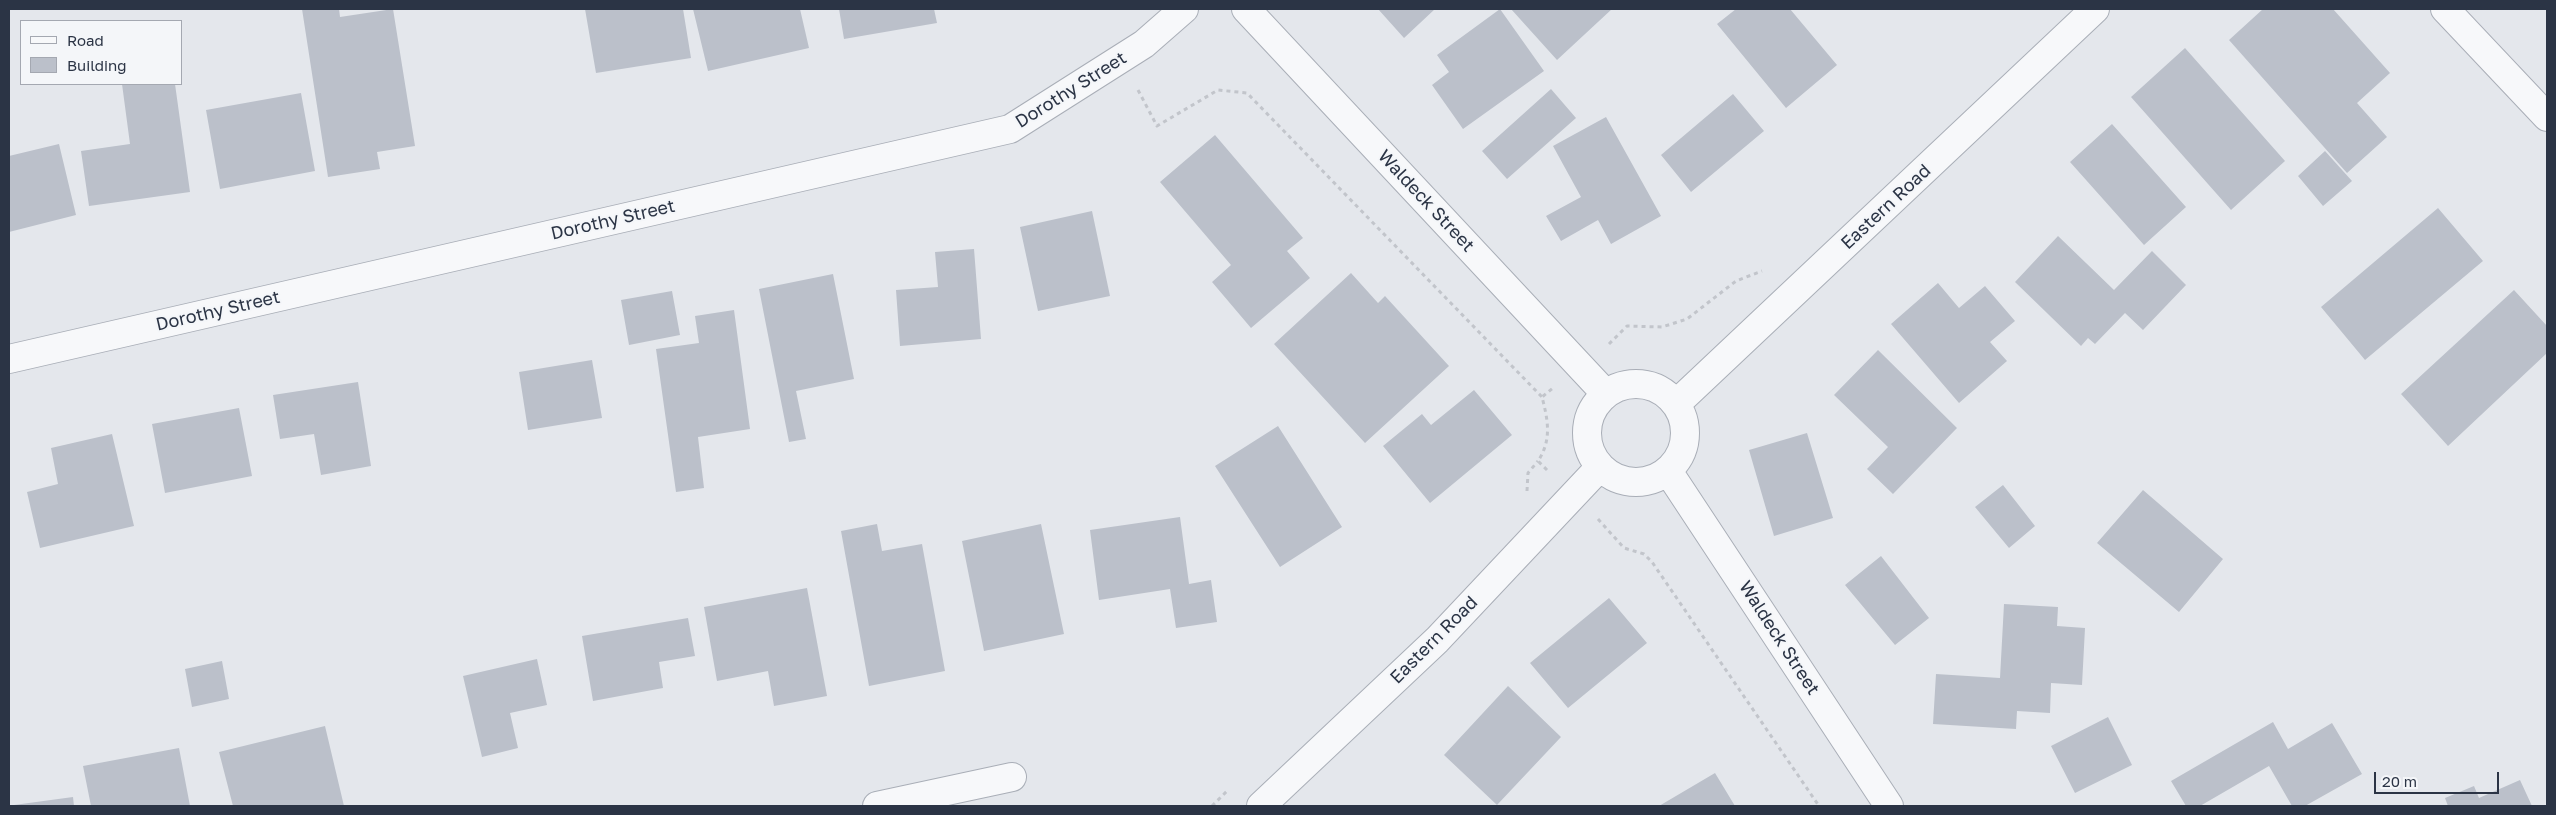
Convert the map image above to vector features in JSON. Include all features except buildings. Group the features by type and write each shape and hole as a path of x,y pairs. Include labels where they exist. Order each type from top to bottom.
{"street":[{"name":"Dorothy Street","path":"9,359 1010,129 1144,44 1184,9"},
{"name":"Waldeck Street","path":"1246,9 1606,394"},
{"name":"Eastern Road","path":"1676,404 2095,9"},
{"path":"2445,9 2547,117"},
{"path":"1636,384 1651,386 1665,393 1676,404 1683,417 1686,432 1684,446 1668,471 1655,478 1641,482 1626,481 1612,476 1600,467 1589,445 1588,421 1595,406 1606,394 1620,386 1636,384"},
{"name":"Eastern Road","path":"1261,806 1437,640 1600,467"},
{"name":"Waldeck Street","path":"1668,471 1889,806"},
{"path":"876,806 1012,777"}],"path":[{"path":"1157,126 1218,90 1247,92 1542,397 1548,418 1548,440 1538,461 1546,470"},
{"path":"1615,338 1627,326 1662,327 1687,319 1736,280 1760,272 1768,266"},
{"path":"1542,397 1558,385"},
{"path":"1604,525 1624,548 1644,554 1652,562 1819,806"}]}
